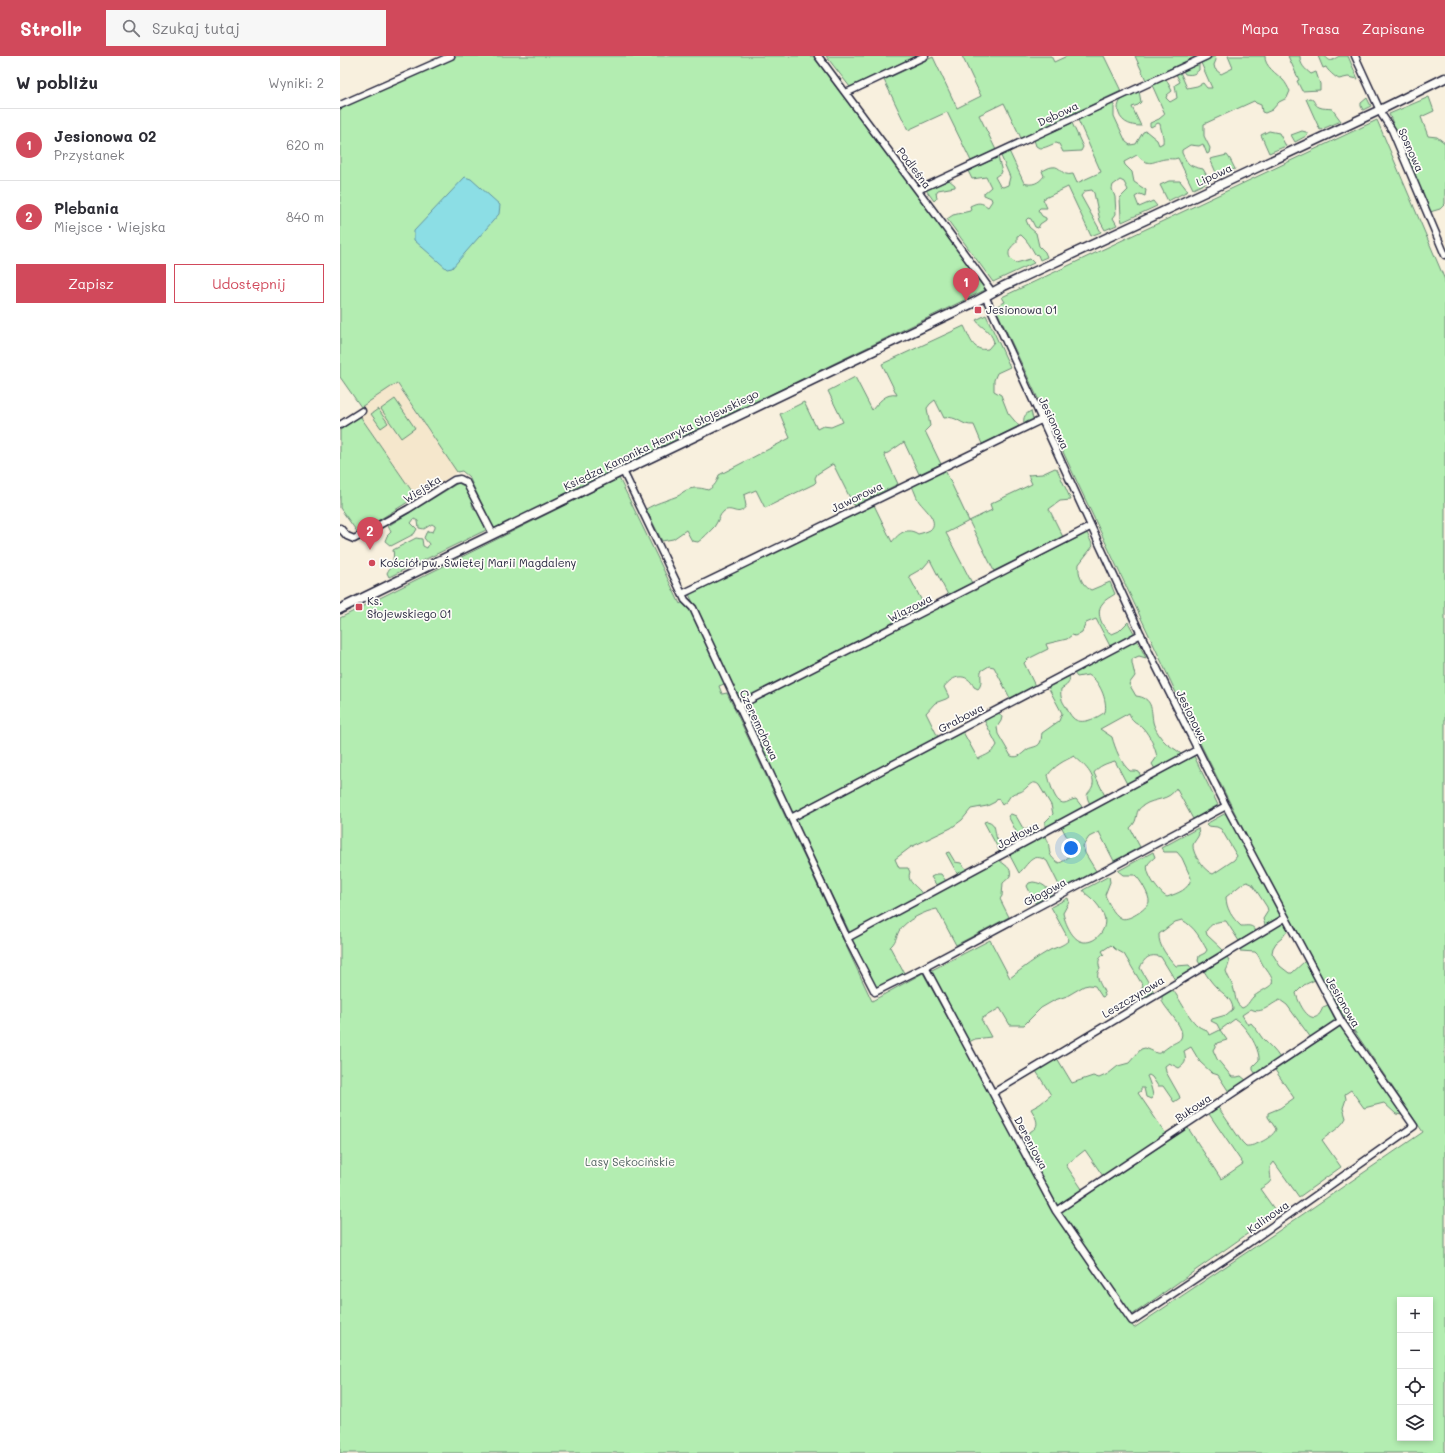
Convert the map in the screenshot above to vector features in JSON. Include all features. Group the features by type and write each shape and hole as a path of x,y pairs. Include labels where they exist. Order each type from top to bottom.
{"street":[{"path":"340,105 441,58 451,56"},
{"name":"Podleśna","path":"818,56 992,292"},
{"path":"846,93 925,56"},
{"name":"Dębowa","path":"918,190 1207,56"},
{"name":"Sosnowa","path":"1355,56 1380,110 1392,130 1445,255"},
{"name":"Lipowa","path":"992,292 1445,78"},
{"name":"Księdza Kanonika Henryka Słojewskiego","path":"340,609 623,470 853,361 992,292"},
{"name":"Jesionowa","path":"984,296 1090,527 1197,750 1226,806 1341,1021 1414,1126"},
{"path":"340,426 362,411"},
{"name":"Jaworowa","path":"682,594 1041,420"},
{"name":"Czeremchowa","path":"623,470 686,602 693,608 874,991"},
{"name":"Wiejska","path":"340,528 347,536 354,538 381,525 454,480 460,479 466,482 493,534"},
{"name":"Wiązowa","path":"738,706 1090,527"},
{"name":"Grabowa","path":"791,818 1141,634"},
{"name":"Jodłowa","path":"848,938 1197,750"},
{"name":"Głogowa","path":"874,991 878,992 925,968 1226,806"},
{"name":"Leszczynowa","path":"992,1093 1285,918"},
{"name":"Dereniowa","path":"925,968 1056,1211 1132,1322"},
{"name":"Bukowa","path":"1056,1211 1341,1021"},
{"name":"Kalinowa","path":"1132,1322 1237,1251 1414,1126"}],"shaded area":[{"path":"396,383 457,472 419,498 416,497 360,416 364,413 360,408"}],"green space":[{"path":"456,56 813,56 978,276 985,290 494,529 469,477 462,471 457,472 397,383 361,407 340,377 340,108"},
{"path":"826,56 916,56 850,87"},
{"path":"962,56 1051,56 1054,62 1067,56 1104,56 1121,91 1021,138 1004,103 979,115 996,150 971,161 947,112 908,130 884,80 933,57 957,108 981,96"},
{"path":"1135,56 1197,56 1146,80"},
{"path":"1215,56 1215,69 1221,74 1233,68 1228,56 1265,56 1265,60 1271,70 1284,81 1290,91 1287,98 1279,102 1272,110 1265,113 1262,112 1261,105 1254,101 1204,124 1204,136 1210,148 1209,153 1207,154 1203,144 1199,146 1190,145 1182,150 1182,153 1190,164 1203,169 1210,181 1193,189 1178,158 1148,163 1137,155 1124,162 1132,172 1134,182 1146,190 1145,196 1140,194 1135,197 1139,207 1153,201 1157,206 1122,222 1120,198 1128,190 1124,182 1120,180 1113,185 1112,189 1115,197 1116,214 1113,218 1117,225 1105,230 1100,221 1094,193 1092,190 1085,191 1081,196 1101,232 1091,236 1068,187 1043,199 1047,208 1040,208 1038,210 1042,216 1046,218 1046,220 1040,224 1038,228 1035,227 1031,219 1028,218 1026,220 1029,227 1036,233 1039,246 1045,252 1047,257 1040,260 1038,255 1035,254 1023,237 1021,235 1017,236 1017,242 1009,252 1010,258 1016,263 1030,259 1034,263 993,282 947,219 953,215 970,211 970,206 975,204 981,203 988,207 992,201 991,198 984,195 984,193 991,187 986,177 972,179 968,171 998,157 1002,172 995,177 1000,186 1003,187 1008,185 1010,177 1001,156 1009,151 1024,183 1027,184 1033,184 1040,180 1044,176 1042,171 1051,167 1058,168 1066,174 1073,174 1077,183 1101,172 1078,120 1114,103 1114,116 1126,142 1130,145 1136,144 1143,132 1146,131 1157,140 1159,145 1163,143 1160,124 1158,123 1151,127 1150,123 1159,119 1165,114 1152,85 1166,79 1172,91 1166,98 1170,102 1177,98 1175,85 1180,82 1176,74 1180,72 1187,88 1203,83 1207,88 1212,88 1201,63"},
{"path":"1288,56 1300,56 1302,64 1311,74 1316,72 1320,84 1320,90 1302,91 1297,81 1299,80"},
{"path":"1318,56 1325,56 1327,59 1332,60 1340,56 1348,56 1358,79 1348,77 1339,79 1326,67 1323,68"},
{"path":"1199,64 1199,70 1194,74 1185,74 1183,71"},
{"path":"1139,91 1141,102 1132,107 1141,126 1132,125 1125,122 1120,117 1118,109 1121,100"},
{"path":"1429,97 1434,111 1421,117 1428,136 1437,137 1445,143 1445,204 1440,209 1430,212 1389,114"},
{"path":"1310,98 1319,107 1332,109 1341,121 1320,130 1306,99"},
{"path":"1367,98 1371,106 1363,110 1361,103"},
{"name":"Lasy Sękocińskie","path":"1377,120 1445,280 1445,1453 340,1453 340,618 619,478 680,604 684,601 692,611 724,681 724,684 719,686 722,694 727,693 872,1001 923,973 1054,1211 1134,1328 1423,1132 1338,1007 1257,857 1194,731 995,307 1005,302 1002,297"},
{"path":"1072,123 1083,147 1081,151 1063,152 1059,144 1056,143 1043,148 1036,146 1034,140"},
{"path":"1269,131 1279,133 1286,146 1269,153 1261,135"},
{"path":"1302,131 1306,132 1308,135 1295,142 1291,135"},
{"path":"1227,155 1235,169 1218,177 1210,159"},
{"path":"949,180 955,185 955,187 938,190 936,193 937,198 934,201 926,190"},
{"path":"1169,181 1180,181 1188,191 1168,201 1160,185"},
{"path":"986,315 1010,367 997,373 994,380 994,391 1001,395 1008,413 1019,426 982,444 974,425 965,424 949,417 944,418 935,400 927,408 930,426 925,431 941,464 919,474 904,442 888,453 884,454 898,484 854,506 833,464 817,474 815,478 816,482 814,484 765,508 756,490 744,495 746,506 738,512 730,510 724,511 714,527 698,542 692,541 686,530 673,539 662,541 646,509 678,496 692,488 708,490 715,484 719,475 790,438 780,414 804,402 817,429 823,426 831,427 843,422 828,391 855,377 872,410 880,401 889,395 897,395 882,364 964,326 975,346 978,348 988,349 994,342 988,332 976,320"},
{"path":"395,399 415,428 401,438 381,409"},
{"path":"378,409 388,423 381,428 371,414"},
{"path":"1031,411 1033,419 1024,423 1025,416"},
{"path":"360,416 416,497 358,533 340,508 340,430"},
{"path":"1055,468 1057,469 1071,500 1060,501 1049,509 1063,537 994,571 969,521 992,510 990,504 1032,484 1028,475 1042,474"},
{"path":"945,470 969,521 946,533 972,583 948,595 930,560 923,568 909,576 925,607 738,701 689,594 874,505 892,542 897,536 907,531 918,534 926,532 933,526 932,518 918,500 912,486"},
{"path":"458,483 464,486 473,503 472,505 474,509 476,508 486,530 389,577 387,573 393,559 393,550 416,538 422,539 423,546 427,548 429,544 424,538 426,533 429,531 433,532 435,526 432,524 424,529 419,528 418,521 414,519 411,523 417,529 414,534 391,546 385,541 391,532 388,526"},
{"path":"1087,533 1093,546 1079,564 1081,579 1091,590 1110,582 1115,594 1102,604 1099,612 1101,621 1106,629 1112,634 1119,631 1128,622 1134,633 1110,646 1096,619 1086,623 1082,632 1075,636 1072,635 1067,639 1046,644 1048,649 1028,659 1024,663 1035,686 1010,698 994,667 989,666 981,671 981,683 978,689 964,677 952,680 944,687 949,697 935,703 926,713 938,737 792,813 742,708"},
{"path":"1137,640 1146,658 1139,656 1132,659 1135,676 1129,684 1136,696 1146,699 1150,705 1154,724 1162,739 1182,755 1155,769 1152,764 1157,757 1152,742 1143,728 1132,720 1129,713 1100,729 1112,737 1119,756 1127,768 1130,771 1139,772 1141,777 1127,784 1115,761 1103,765 1094,773 1105,796 1090,804 1087,795 1093,784 1092,776 1087,768 1074,756 1057,766 1048,775 1053,792 1058,800 1064,803 1076,799 1083,808 1045,828 1045,822 1053,814 1051,805 1039,785 1036,783 1031,784 1022,791 1011,795 1002,805 998,798 995,802 987,806 971,809 962,820 951,828 911,847 895,859 899,868 908,868 911,882 922,894 850,933 795,820 963,732 978,759 986,755 997,745 984,720 999,713 1002,717 997,727 998,734 1011,756 1016,757 1022,754 1028,749 1039,744 1042,733 1059,721 1062,713 1048,687 1069,676 1069,682 1061,689 1061,694 1062,701 1071,716 1080,721 1098,717 1105,712 1106,707 1102,691 1092,677 1088,675 1077,677 1074,673"},
{"path":"1194,756 1218,805 1193,819 1176,788 1170,795 1148,803 1138,810 1135,821 1130,828 1140,847 1114,861 1099,832 1089,837 1083,846 1085,853 1096,871 1061,889 1047,861 1042,858 1034,858 1019,873 1009,854 1045,835 1050,854 1054,860 1059,863 1064,861 1074,850 1061,826"},
{"path":"1226,813 1280,914 1279,917 1265,925 1263,919 1268,911 1267,907 1252,884 1247,882 1242,884 1226,897 1228,909 1241,926 1251,926 1256,931 1239,941 1226,921 1214,923 1206,931 1207,935 1223,950 1200,964 1198,961 1199,956 1207,950 1197,933 1187,923 1182,920 1175,922 1159,934 1162,947 1176,966 1189,965 1192,969 1175,980 1161,957 1148,957 1140,968 1154,992 1138,1001 1136,993 1140,992 1143,986 1124,954 1111,945 1102,951 1104,954 1099,961 1100,969 1098,972 1098,979 1105,996 1102,997 1095,986 1084,986 1041,1008 1024,1025 1010,1025 1000,1008 981,1019 991,1037 975,1039 967,1043 930,971 990,940 1010,978 1040,956 1069,940 1051,907 1068,898 1069,902 1063,913 1070,930 1080,941 1089,942 1093,940 1103,930 1105,921 1104,916 1097,904 1083,890 1109,876 1110,882 1105,895 1109,904 1113,911 1121,918 1124,919 1132,917 1145,908 1149,902 1149,899 1135,875 1123,875 1118,871 1153,852 1155,857 1148,864 1147,868 1153,883 1167,897 1179,892 1188,885 1191,878 1182,858 1177,852 1164,852 1161,848 1198,828 1199,834 1193,845 1193,849 1197,858 1206,870 1213,874 1234,860 1237,856 1221,829 1208,826 1206,824"},
{"path":"1011,814 1016,816 1024,830 1031,828 1036,823 1040,830 1021,841 1008,816"},
{"path":"987,821 994,826 997,839 1006,849 1000,852 984,822"},
{"path":"949,852 955,862 961,863 967,870 958,875 946,853"},
{"path":"999,860 1009,868 1011,873 1003,883 1002,896 1000,899 1009,917 956,945 937,909 916,917 902,927 895,941 890,947 904,973 876,988 852,939"},
{"path":"941,874 946,881 937,886 931,877"},
{"path":"1033,882 1044,886 1052,894 1035,903 1027,886 1029,883"},
{"path":"1283,923 1285,924 1288,930 1276,943 1272,953 1280,966 1289,973 1292,973 1305,961 1315,980 1304,985 1296,993 1303,1010 1311,1017 1315,1017 1319,1014 1323,1007 1328,1005 1336,1021 1311,1038 1287,1005 1280,1000 1259,1011 1251,1009 1242,1015 1248,1025 1251,1023 1280,1058 1256,1074 1253,1070 1253,1066 1259,1060 1259,1055 1251,1037 1243,1026 1235,1019 1220,1030 1217,1024 1211,1021 1212,1019 1226,1015 1233,1009 1232,1005 1229,999 1214,985 1204,971 1227,957 1229,962 1226,971 1237,1002 1242,1008 1244,1007 1253,997 1272,984 1272,978 1255,952 1240,951 1239,949"},
{"path":"1172,989 1191,1019 1196,1024 1205,1029 1210,1035 1220,1030 1227,1040 1217,1043 1213,1050 1217,1059 1232,1077 1241,1076 1246,1080 1229,1092 1218,1075 1212,1073 1200,1062 1191,1047 1184,1051 1185,1061 1182,1066 1179,1068 1169,1063 1165,1066 1166,1072 1180,1098 1174,1102 1163,1086 1158,1086 1149,1075 1147,1076 1153,1096 1151,1099 1146,1097 1144,1088 1141,1088 1141,1091 1138,1093 1166,1134 1103,1176 1085,1150 1066,1165 1082,1189 1056,1207 1020,1140 1037,1125 1035,1116 1031,1109 1051,1095 1036,1071 1057,1058 1072,1083 1093,1076 1099,1078 1108,1074 1118,1066 1129,1063 1141,1049 1145,1048 1156,1053 1160,1053 1178,1041 1182,1034 1178,1024 1162,1001 1162,996"},
{"path":"1341,1026 1402,1115 1396,1114 1384,1103 1364,1108 1351,1090 1345,1094 1346,1099 1343,1108 1346,1118 1344,1122 1322,1140 1341,1167 1299,1197 1274,1162 1270,1167 1270,1182 1260,1189 1277,1213 1132,1315 1060,1213 1188,1128 1221,1179 1243,1164 1209,1114 1218,1108 1246,1146 1254,1145 1268,1138 1276,1129 1268,1117 1268,1113 1280,1108 1294,1098 1275,1070"}],"water":[{"path":"465,177 471,179 500,205 499,214 452,268 447,269 414,240 414,231"}],"place":[{"name":"Jesionowa 02","path":"966,301"},
{"name":"Jesionowa 01","path":"978,310"},
{"name":"Plebania","path":"370,550"},
{"name":"Kościół pw. Świętej Marii Magdaleny","path":"372,563"},
{"name":"Ks. Słojewskiego 01","path":"359,607"}]}
